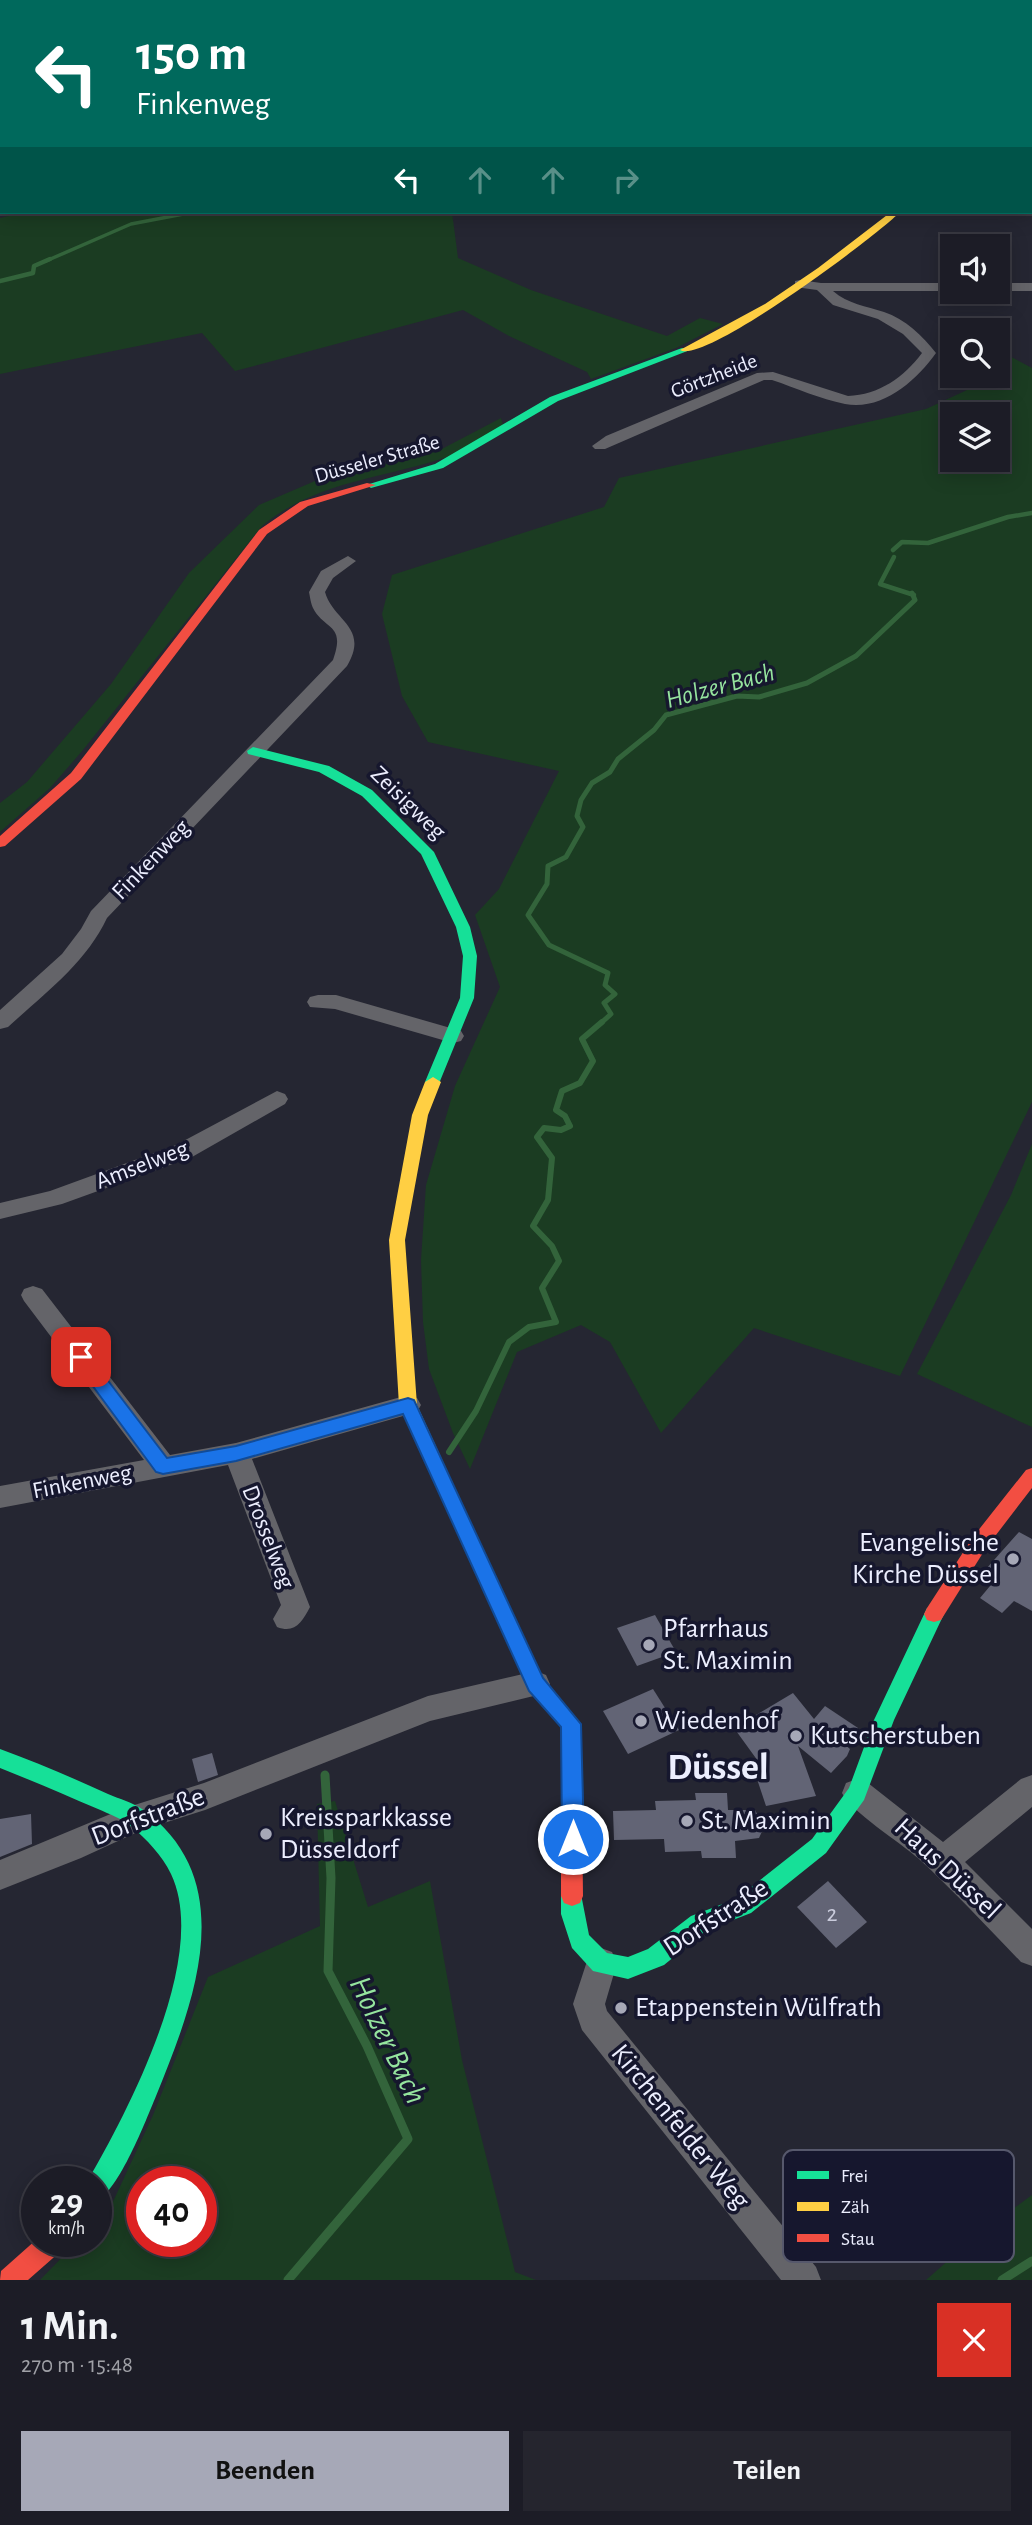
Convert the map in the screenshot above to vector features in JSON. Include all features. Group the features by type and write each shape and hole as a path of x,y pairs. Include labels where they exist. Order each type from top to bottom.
{"main road":[{"name":"Düsseler Straße","path":"0,843 32,818 76,776 263,532 279,517 322,495 417,472 471,451 554,399 710,339 739,325 800,284 893,214"},
{"name":"Zeisigweg","path":"253,751 324,769 367,793 427,852 463,927 470,956 467,998 420,1115 397,1240 408,1405"},
{"path":"408,1405 536,1684 571,1724 572,1914 580,1941 601,1964"},
{"name":"Dorfstraße","path":"601,1964 628,1968 656,1957 699,1923 743,1906 819,1846 857,1793 884,1720 924,1633 954,1578 986,1531 1032,1475"},
{"path":"0,1758 76,1788 136,1818 175,1858 191,1896 195,1941 185,1993 145,2097 108,2166"},
{"path":"9,2280 34,2257"}],"street":[{"name":"Görtzheide","path":"600,446 762,376 774,376 847,400 859,401 908,379 929,354 908,331 883,316 838,302 821,287 800,284"},
{"path":"821,287 940,287"},
{"path":"1010,287 1032,287"},
{"name":"Finkenweg","path":"0,1022 72,955 93,930 97,915 341,662 346,647 342,626 321,608 317,592 327,575 348,561"},
{"path":"318,1002 336,1002 453,1036"},
{"name":"Amselweg","path":"0,1211 54,1198 184,1151 277,1099"},
{"path":"33,1295 163,1466"},
{"name":"Finkenweg","path":"0,1497 236,1454 408,1405"},
{"name":"Drosselweg","path":"236,1454 296,1607 287,1619"},
{"name":"Dorfstraße","path":"0,1875 70,1848 136,1818 205,1796 428,1709 536,1684"},
{"path":"944,1860 1032,1789"},
{"name":"Haus Düssel","path":"857,1793 944,1860 1032,1951"},
{"name":"Kirchenfelder Weg","path":"601,1964 589,2004 593,2019 783,2255"},
{"name":"Kirchenfelder Weg","path":"789,2262 803,2280"}],"green space":[{"path":"17,214 452,214 458,258 531,290 667,336 700,318 723,324 676,348 591,379 587,372 509,336 463,310 235,371 202,333 0,374 0,218"},
{"path":"1010,356 1032,368 1032,1102 900,1376 754,1328 661,1433 610,1342 581,1325 517,1352 470,1469 429,1369 423,1322 421,1260 426,1185 455,1086 500,987 475,915 499,889 559,771 428,742 402,696 382,614 392,575 604,507 619,478 926,409 940,403 940,472 1010,472 1010,402 941,402 971,388 1010,388"},
{"path":"501,418 503,425 454,454 327,490 283,511 262,526 83,750 50,788 0,832 0,803 27,782 111,684 189,573 259,505 315,481 438,451"},
{"path":"1032,1144 1032,1427 917,1374 1011,1195"},
{"path":"335,1801 368,1907 430,1881 462,2060 515,2272 536,2280 40,2280 62,2257 112,2257 112,2204 126,2174 126,2257 217,2257 217,2166 129,2166 153,2115 208,1977 320,1926 317,1804"},
{"path":"1032,2195 1032,2280 926,2280 947,2262 1014,2262 1014,2208"}],"building":[{"name":"Evangelische Kirche Düssel","path":"1019,1532 1032,1539 1032,1611 1014,1601 1002,1613 980,1598 990,1586 978,1578"},
{"name":"Pfarrhaus St. Maximin","path":"655,1615 676,1652 637,1666 617,1628"},
{"name":"Wiedenhof","path":"653,1689 679,1730 628,1754 603,1711"},
{"name":"Kutscherstuben","path":"793,1693 814,1719 825,1706 858,1728 844,1744 850,1749 847,1756 831,1773 798,1746 816,1796 766,1806 754,1770 763,1768 734,1728"},
{"path":"212,1753 218,1775 198,1782 192,1759"},
{"name":"St. Maximin","path":"695,1793 727,1793 728,1810 755,1810 764,1827 759,1838 735,1841 736,1858 702,1858 701,1851 665,1852 664,1839 614,1840 613,1811 656,1810 655,1801 696,1800"},
{"path":"31,1814 32,1844 0,1857 0,1819"},
{"path":"828,1881 867,1922 836,1948 797,1907"}],"waterway":[{"path":"46,261 131,224 184,214"},
{"path":"0,281 33,273 34,266 50,259"},
{"name":"Holzer Bach","path":"893,550 902,542 928,543 1008,517 1032,513"},
{"name":"Holzer Bach","path":"894,557 880,584 913,595"},
{"name":"Holzer Bach","path":"600,1024 611,1014 604,1003 615,994 605,985 608,973 549,945 528,915 547,884 548,866 566,857 583,827 577,816 581,800 592,783 610,772 618,759 654,730 666,715 737,696 759,697 807,683 856,656 915,600 913,595"},
{"name":"Holzer Bach","path":"449,1452 476,1411 509,1342 529,1327 556,1322 542,1288 559,1261 552,1246 533,1226 548,1200 552,1158 537,1137 544,1128 561,1130 570,1126 565,1116 556,1110 562,1091 580,1083 593,1061 582,1039 602,1022"},
{"name":"Holzer Bach","path":"288,2280 408,2139 367,2046 328,1971 331,1878 325,1775"},
{"name":"Düssel","path":"1002,2280 1032,2261"}],"traffic: fast":[{"path":"371,485 439,466 554,399 685,350"},
{"path":"253,751 324,769 367,793 427,852 463,927 470,956 467,998 433,1082"},
{"path":"572,1896 572,1914 580,1941 601,1963 628,1968 656,1957 699,1923 743,1906 819,1846 857,1793 884,1720 934,1614"},
{"path":"0,1758 137,1818 164,1844 181,1872 190,1902 192,1934 180,2000 137,2113 111,2166"}],"traffic: slow":[{"path":"685,350 742,323 769,306 893,214"},
{"path":"433,1082 420,1115 397,1240 408,1405 440,1475"}],"traffic: jam":[{"path":"0,843 76,776 263,532 304,504 371,485"},
{"path":"440,1475 536,1684 571,1724 572,1896"},
{"path":"934,1614 980,1543 1032,1475"},
{"path":"10,2280 35,2257"}],"place":[{"name":"Evangelische Kirche Düssel","path":"1013,1559"},
{"name":"Pfarrhaus St. Maximin","path":"649,1645"},
{"name":"Wiedenhof","path":"641,1721"},
{"name":"Kutscherstuben","path":"796,1736"},
{"name":"St. Maximin","path":"687,1821"},
{"name":"Kreissparkkasse Düsseldorf","path":"266,1834"},
{"name":"Etappenstein Wülfrath","path":"621,2008"}],"district":[{"name":"Düssel","path":"718,1768"}],"route":[{"path":"81,1357 163,1466 236,1454 408,1405 536,1684 571,1724 573,1839"}]}
